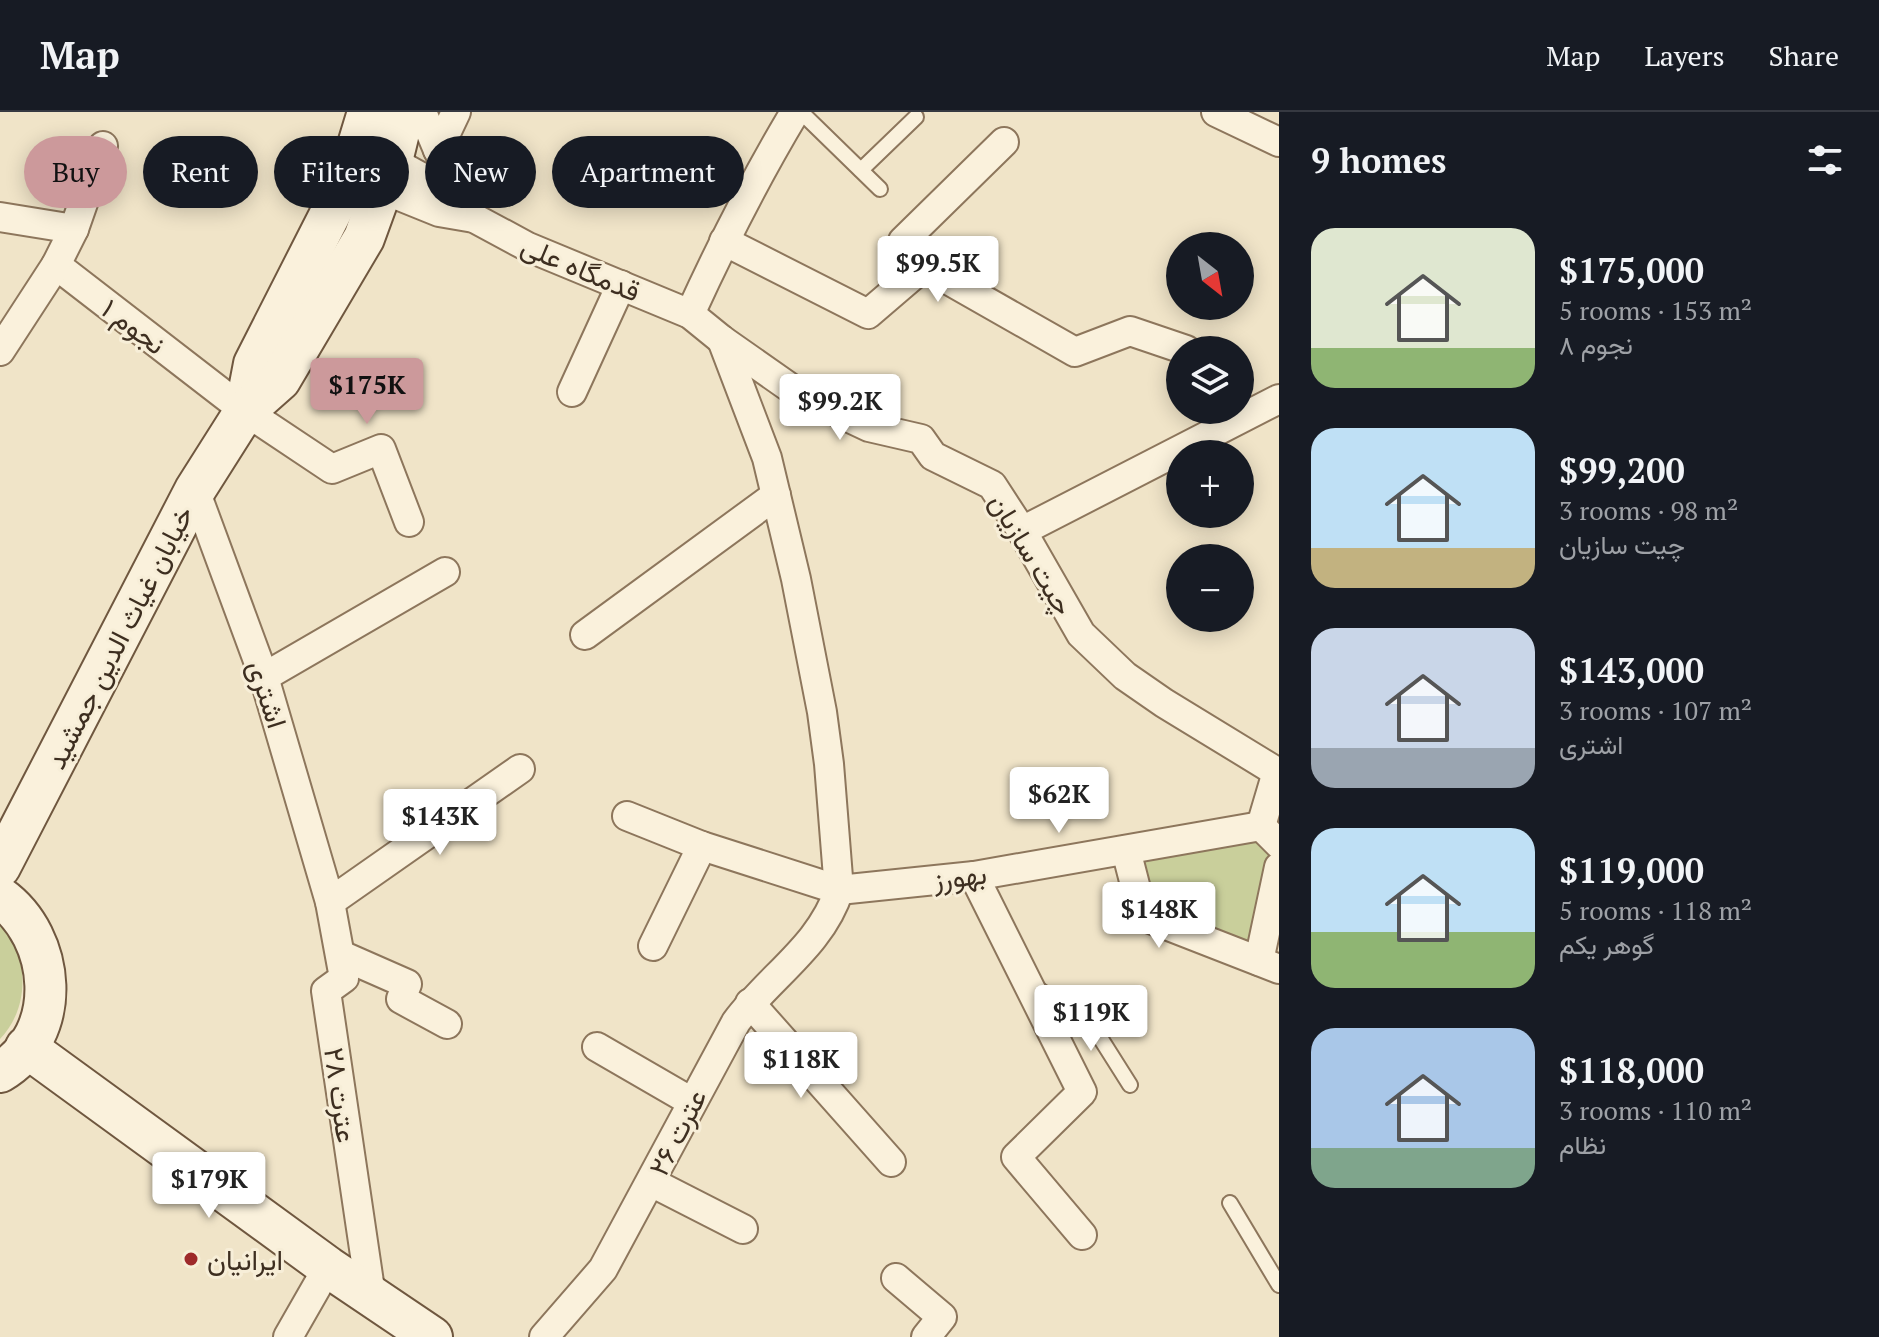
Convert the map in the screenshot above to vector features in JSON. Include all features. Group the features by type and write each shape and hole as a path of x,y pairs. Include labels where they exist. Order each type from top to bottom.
{"main road":[{"name":"خیابان غیاث الدین جمشید","path":"368,112 369,136"},
{"name":"خیابان غیاث الدین جمشید","path":"390,136 404,112"},
{"name":"خیابان غیاث الدین جمشید","path":"0,867 195,490 245,411 280,380 364,238 367,208"},
{"path":"0,897 14,907 33,931 44,959 46,990 40,1020 13,1060 432,1337"}],"street":[{"path":"422,112 432,136"},
{"path":"445,136 456,112"},
{"path":"690,314 763,166 798,112"},
{"path":"1226,114 1279,142"},
{"path":"1004,142 903,241 924,266 1075,352 1130,331 1166,343"},
{"name":"قدمگاه علی","path":"409,194 439,212 474,218 528,247 690,314"},
{"path":"0,351 56,265 81,208"},
{"path":"469,208 474,218"},
{"path":"0,217 74,229"},
{"path":"724,241 868,314 924,266"},
{"name":"نجوم ۱","path":"56,265 245,411 332,469 381,449 409,522"},
{"path":"572,392 621,285"},
{"name":"چیت سازیان","path":"690,314 799,394 869,427 921,439 933,456 992,485 1081,634 1114,665 1164,703 1278,772"},
{"path":"627,816 702,846 839,890 822,712 796,579 767,458 722,340"},
{"path":"1254,408 1279,399"},
{"path":"1022,531 1222,424"},
{"name":"اشتری","path":"195,490 264,677 330,902"},
{"path":"585,635 776,495"},
{"path":"264,677 445,572"},
{"path":"330,902 520,769"},
{"name":"بهورز","path":"839,890 974,876 1126,850 1270,835 1278,772"},
{"path":"653,946 702,846"},
{"path":"1126,850 1143,916 1269,965 1279,867"},
{"path":"974,876 1082,1092 1016,1157 1082,1235"},
{"name":"عترت ۲۶","path":"544,1337 603,1269 726,1037 750,1003 800,954 821,928 839,890"},
{"name":"عترت ۲۸","path":"330,902 344,978 326,991 371,1296"},
{"path":"341,955 407,984 401,999 447,1024"},
{"path":"750,1003 891,1162"},
{"path":"597,1047 692,1102"},
{"path":"651,1182 743,1229"},
{"path":"288,1337 328,1267"},
{"path":"896,1278 942,1317 926,1337"}],"lane":[{"path":"798,112 880,189"},
{"path":"861,170 916,117"},
{"path":"1025,980 1094,1028 1130,1085"},
{"path":"1230,1203 1279,1285"}],"green space":[{"path":"1261,826 1279,844 1259,961 1143,916 1126,850"},
{"path":"0,924 17,951 22,982 17,1012 0,1039"}],"place":[{"name":"ایرانیان","path":"191,1259"}]}
